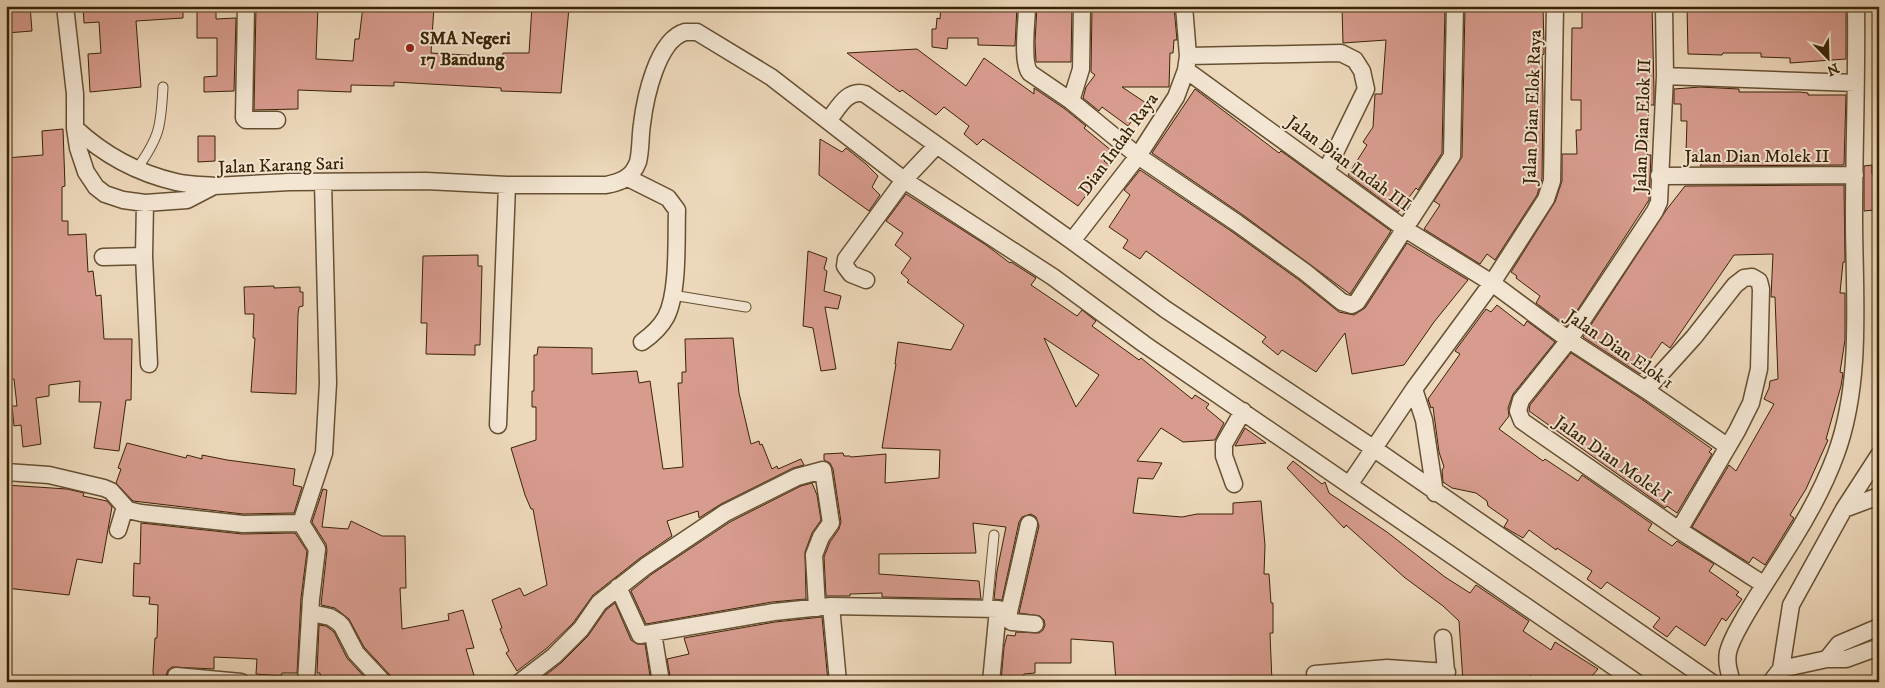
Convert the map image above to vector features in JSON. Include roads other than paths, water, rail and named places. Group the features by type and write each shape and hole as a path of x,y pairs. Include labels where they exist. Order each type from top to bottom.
{"street":[{"name":"Jalan Karang Sari","path":"65,6 75,94 75,128 78,148 86,172 96,187 105,194 123,200 145,203 187,200 214,186 426,181 507,185 606,185 628,178"},
{"path":"246,6 244,118 246,120 277,120"},
{"path":"1027,6 1026,68 1030,73 1071,101 1138,156 1306,272 1342,302 1352,305 1357,302 1405,229 1445,167 1453,151 1454,6"},
{"path":"1071,101 1081,69 1082,6"},
{"name":"Dian Indah Raya","path":"1072,241 1138,156 1176,97 1187,63 1184,6"},
{"name":"Jalan Dian Elok Raya","path":"1349,485 1414,389 1492,283 1550,190 1552,181 1555,6"},
{"name":"Jalan Dian Elok II","path":"1569,340 1655,211 1659,202 1665,76 1664,6"},
{"path":"1732,682 1728,670 1728,653 1735,636 1763,584 1792,542 1815,500 1836,453 1846,417 1855,350 1856,6"},
{"path":"642,342 660,326 667,315 672,295 677,210 668,198 628,178 635,170 641,153 644,109 653,72 667,47 679,35 687,32 697,32 770,77 904,180 1053,277 1144,344 1636,682"},
{"path":"1187,63 1341,53 1355,60 1362,71 1366,89 1326,171"},
{"name":"Jalan Dian Indah III","path":"1187,63 1326,171 1405,229 1492,283"},
{"path":"1665,76 1856,83"},
{"path":"828,121 849,95 861,92 1165,309 1373,448 1435,493 1711,682"},
{"path":"75,128 100,149 136,170 178,183 214,186"},
{"path":"866,280 851,274 845,266 846,259 904,180 937,145"},
{"name":"Jalan Dian Molek II","path":"1659,176 1855,175"},
{"path":"301,524 324,453 328,383 323,182"},
{"path":"498,425 507,185"},
{"path":"145,203 144,256 149,364"},
{"path":"103,258 144,256"},
{"path":"1646,390 1694,337 1735,285 1744,278 1752,277 1759,281 1761,289 1759,369 1751,403 1737,431 1679,530"},
{"name":"Jalan Dian Elok 1","path":"1492,283 1569,340 1727,446"},
{"name":"Jalan Dian Molek I","path":"1569,340 1521,400 1518,408 1522,421 1679,530 1763,584"},
{"path":"1414,389 1424,420 1435,493"},
{"path":"1234,484 1224,456 1224,444 1243,411"},
{"path":"1879,455 1844,509 1791,605 1776,675 1827,659 1846,659 1879,647"},
{"path":"520,682 554,656 574,637 599,603 646,566 724,513 798,477 823,470 830,524 814,555 838,682"},
{"path":"6,472 49,475 104,488 111,492 128,510 148,514 243,524 301,524"},
{"path":"1844,509 1879,496"},
{"path":"118,530 125,507"},
{"path":"301,524 317,549 306,682"},
{"path":"991,682 998,610 1030,524"},
{"path":"618,587 639,634 774,612 824,607 998,610 1012,622 1035,624"},
{"path":"311,613 330,617 338,622 356,653 383,682"},
{"path":"1827,659 1839,644 1879,627"},
{"path":"653,633 661,682"},
{"path":"1315,674 1387,668 1447,677 1443,638"},
{"path":"176,676 202,680 240,682"}],"lane":[{"path":"136,170 148,154 158,134 162,121 163,86"},
{"path":"672,295 746,307"},
{"path":"994,535 998,610"}],"place":[{"name":"SMA Negeri 17 Bandung","path":"410,48"}]}
